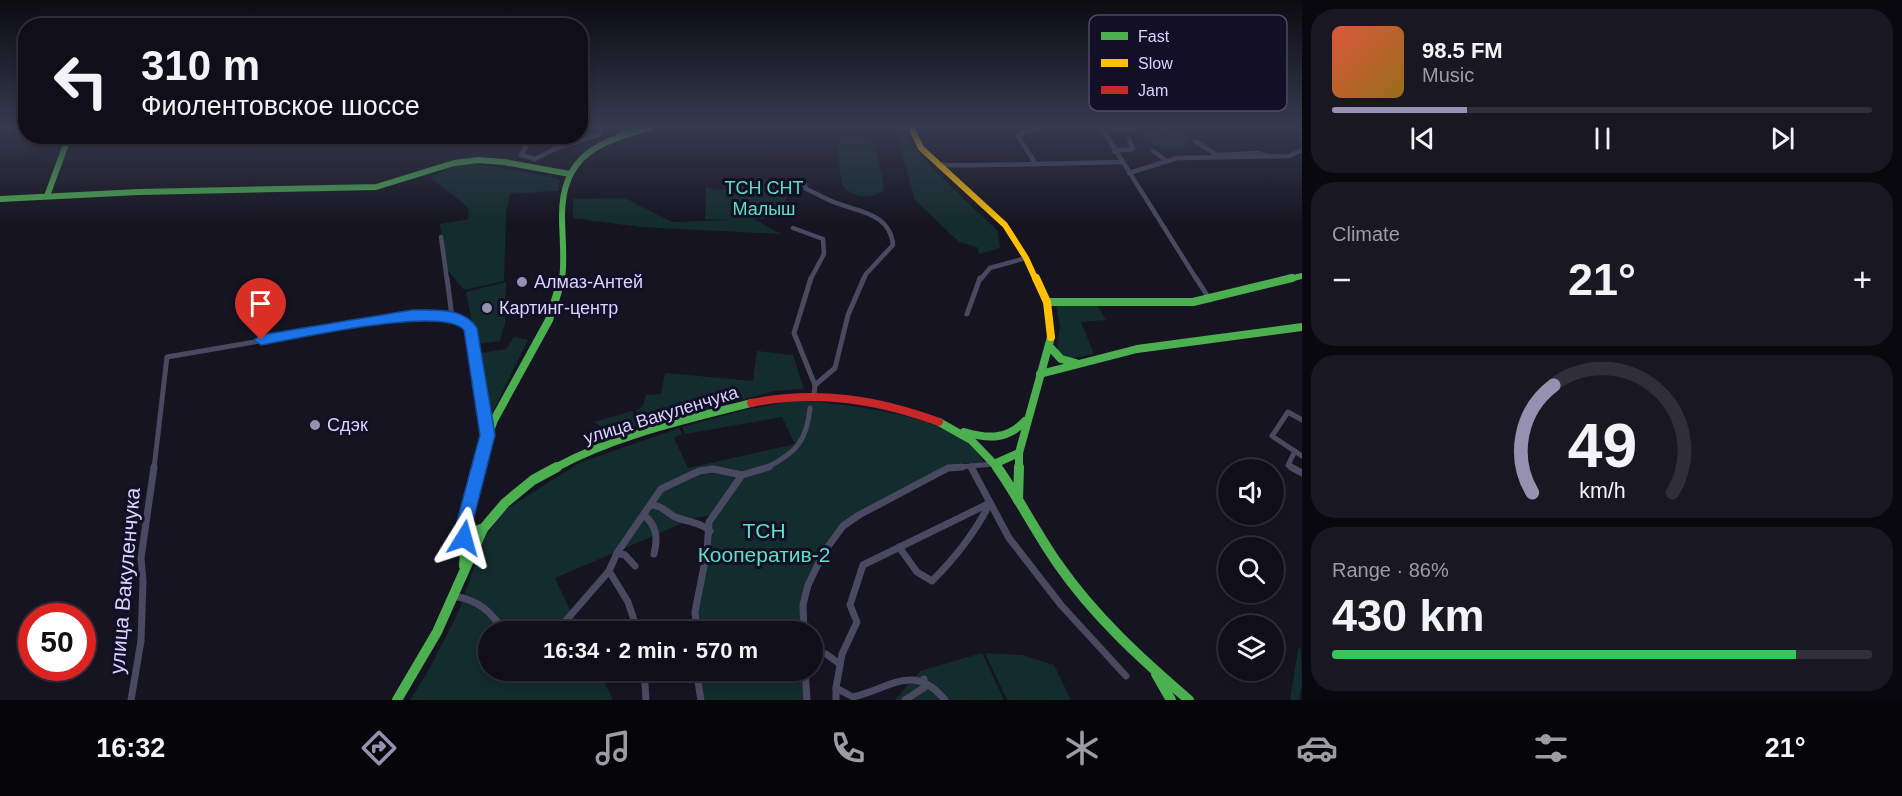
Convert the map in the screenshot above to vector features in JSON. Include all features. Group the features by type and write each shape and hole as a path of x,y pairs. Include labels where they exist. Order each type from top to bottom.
{"main road":[{"path":"47,196 60,160"},
{"path":"0,199 376,187 404,182 454,164 474,160 570,174"},
{"path":"933,160 1000,219 1026,258 1047,302 1051,322 1049,346 1027,417 1019,453 1018,504"},
{"path":"548,172 562,170 578,161"},
{"path":"464,566 465,521 487,435 542,330 561,284 567,183 578,161"},
{"path":"548,172 558,175 567,183"},
{"path":"1047,302 1193,302 1210,300 1302,276"},
{"path":"1040,374 1138,349 1188,340 1302,327"},
{"path":"1049,346 1061,359 1078,363"},
{"path":"1044,362 1078,363"},
{"name":"улица Вакуленчука","path":"397,700 421,661 453,596 481,529 512,497 556,468 584,454 637,435 769,398 815,389 824,397"},
{"path":"824,397 909,412 977,437 1002,438 1018,431 1027,417"},
{"path":"769,398 824,397 865,404 938,423 961,436 994,464"},
{"path":"954,429 979,447 994,464 1048,551 1089,604 1179,697 1189,700"},
{"path":"994,464 1019,453"},
{"path":"465,521 466,530 470,532 481,529"},
{"path":"1154,671 1171,700"}],"street":[{"path":"1129,172 1171,160"},
{"path":"938,165 1019,166 1035,163 1121,162 1210,300"},
{"path":"793,228 823,239 824,254 808,284 803,309 794,333 815,389 835,368 848,315 866,274 893,246 894,240 882,221 806,189 804,182"},
{"path":"441,237 452,317"},
{"path":"967,314 985,271 991,266 1026,258"},
{"path":"167,357 387,317 431,314 452,317 464,321 470,328 487,435"},
{"name":"улица Вакуленчука","path":"131,700 141,641 143,581 141,558 167,357"},
{"path":"565,621 609,570 616,555 661,489 699,471 713,469 742,475 763,470 793,452 808,429 810,408"},
{"path":"1302,420 1288,412 1272,436 1302,456"},
{"path":"1295,451 1288,465 1302,473"},
{"path":"804,621 803,605 808,585 824,552 843,526 859,515 948,468 994,464"},
{"path":"971,466 1009,538 1061,605 1126,676"},
{"path":"696,621 695,612 710,532 709,522 742,475"},
{"path":"836,700 836,680 840,664 845,646 857,622 850,605 863,565 990,503"},
{"path":"899,547 916,572 923,579 932,581 954,559 978,527 990,503"},
{"path":"651,505 657,505 684,522 705,525 710,532"},
{"path":"644,515 654,524 657,536 654,554"},
{"path":"616,555 625,555 635,566"},
{"path":"609,570 628,602 634,621"},
{"path":"453,596 477,600 485,605 496,621"},
{"path":"823,654 840,664"},
{"path":"836,688 853,697 889,684 924,679 940,692 945,700"},
{"path":"905,700 925,687 924,679"},
{"path":"645,681 646,700"},
{"path":"698,681 701,700"},
{"path":"806,681 807,700"}],"green space":[{"path":"839,160 878,160 884,187 881,193 871,196 855,195 842,185"},
{"path":"904,160 925,160 998,231 1000,248 979,254 977,247 959,242 915,200"},
{"path":"471,163 560,180 558,191 510,194 506,213 504,281 464,290 445,267 440,224 468,219 469,210 430,178 448,168"},
{"name":"ТСН СНТ Малыш","path":"756,177 793,184 777,218 754,219 781,234 640,227 573,218 573,199 625,198 672,222 728,220 705,219 706,187 718,190 731,189 756,181"},
{"name":"Картинг-центр","path":"506,282 505,323 500,341 476,344 466,292"},
{"path":"1056,305 1098,306 1106,320 1081,322 1094,354 1068,359 1057,352 1060,326"},
{"path":"514,337 528,340 492,413 482,353 506,349"},
{"path":"757,351 793,355 804,389 774,391 641,426 636,411 643,406 646,395 661,394 665,373 753,381"},
{"name":"ТСН Кооператив-2","path":"797,400 900,415 927,422 952,433 971,446 984,463 958,463 941,469 858,513 815,564 803,621 699,621 712,523 718,514 695,518 555,578 575,621 478,621 478,681 604,681 613,700 410,700 458,613 484,539 505,510 579,463 679,428 682,434 674,438 688,468 795,444 782,417 685,434 682,427 745,410"},
{"path":"632,411 638,426 610,430 594,422"},
{"path":"1301,648 1302,685 1299,700 1290,700 1298,649"},
{"path":"982,653 1004,700 895,700 920,671"},
{"path":"985,653 1022,655 1054,665 1071,700 1007,700"},
{"path":"701,681 804,681 805,700 704,700"}],"traffic: fast":[{"path":"47,196 60,160"},
{"path":"0,199 138,192 376,187 454,163 478,160 491,160 570,174"},
{"path":"464,566 471,491 486,437 556,303 561,285 564,257 563,199 571,172 580,160"},
{"path":"1047,302 1193,302 1302,276"},
{"path":"1040,374 1137,349 1302,327"},
{"path":"1018,500 1019,453 1051,337"},
{"path":"1049,346 1061,359 1076,363"},
{"path":"397,700 443,620 478,538 505,503 533,480 567,461 604,445 751,403"},
{"path":"964,432 989,438 1005,436 1025,421"},
{"path":"939,422 967,437 985,452 1008,483 1048,551 1074,585 1120,637 1189,700"},
{"path":"994,464 1019,453"},
{"path":"465,526 470,533 481,529"},
{"path":"1156,674 1171,700"}],"traffic: slow":[{"path":"934,160 1005,225 1026,258 1047,302 1051,337"}],"traffic: jam":[{"path":"751,403 799,396 846,398 870,401 939,422"}],"place":[{"name":"Алмаз-Антей","path":"522,282"},
{"name":"Картинг-центр","path":"487,308"},
{"name":"Сдэк","path":"315,425"}],"route":[{"path":"261,340 387,317 431,314 454,317 464,321 470,328 487,435 465,521 464,538"}]}
